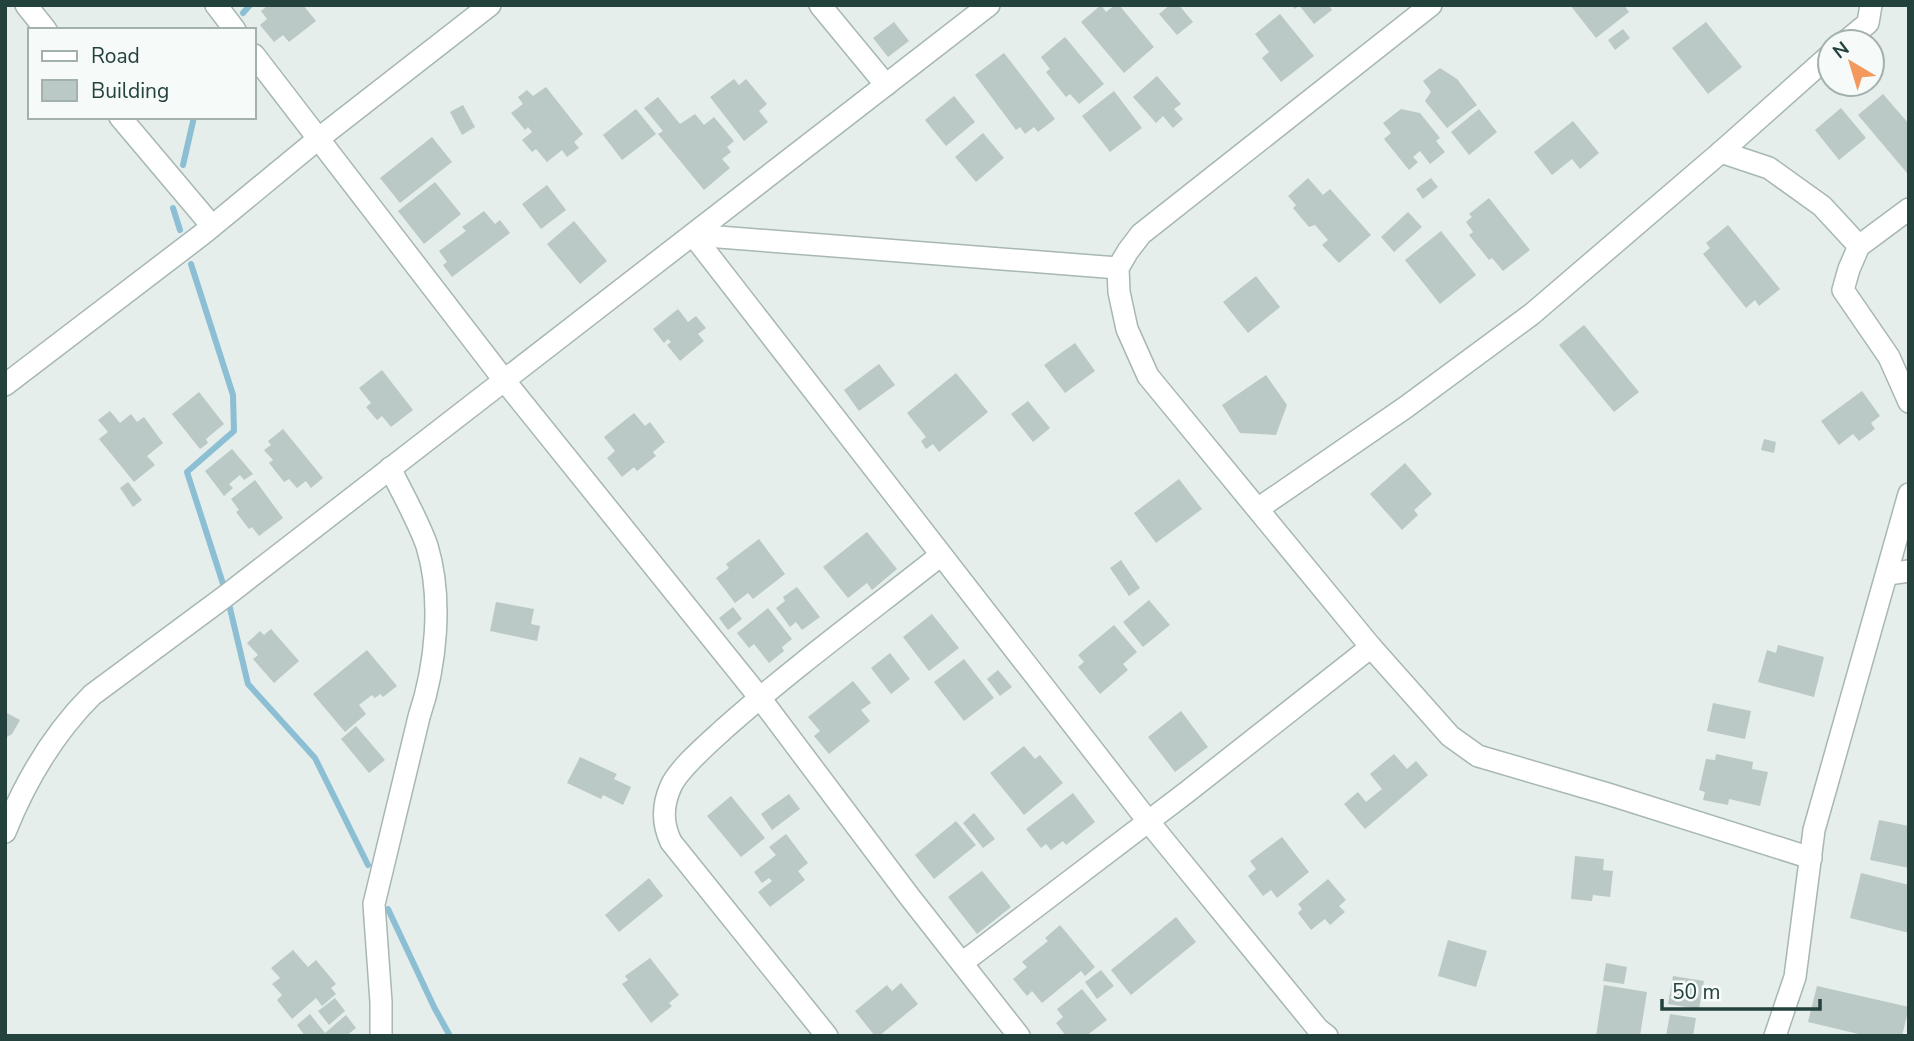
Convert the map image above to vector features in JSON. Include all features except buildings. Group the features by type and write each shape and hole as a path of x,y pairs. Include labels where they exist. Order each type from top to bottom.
{"street":[{"path":"26,5 44,28"},
{"path":"216,5 233,28"},
{"path":"5,385 212,226 318,139 490,5"},
{"path":"820,5 886,85"},
{"path":"5,832 32,776 75,712 92,695 989,5"},
{"path":"1862,28 1868,23 1871,5"},
{"path":"1417,10 1141,234 1118,268 1119,292 1127,329 1137,355 1148,376 1371,647 1450,736 1478,756 1811,858"},
{"path":"256,58 504,380 760,698 1019,1036"},
{"path":"1259,508 1406,407 1532,314 1816,67"},
{"path":"122,119 212,226"},
{"path":"1721,152 1769,168 1822,206 1859,246"},
{"path":"1908,397 1889,356 1843,290 1859,246 1909,209"},
{"path":"693,235 1118,268"},
{"path":"693,235 1148,821 1318,1029 1327,1036"},
{"path":"381,1036 374,904 419,717 429,687 437,600 426,546 390,468"},
{"path":"1775,1036 1795,977 1814,830 1824,790 1898,573 1909,494"},
{"path":"827,1036 671,842 663,812 671,784 699,752 760,698 941,555"},
{"path":"962,963 1371,647"}],"waterway":[{"path":"243,13 250,5"},
{"path":"183,165 194,119"},
{"path":"173,208 180,230"},
{"path":"191,264 233,395 234,431 187,472 225,590"},
{"path":"228,600 248,684 315,758 368,865"},
{"path":"388,909 450,1036"}]}
